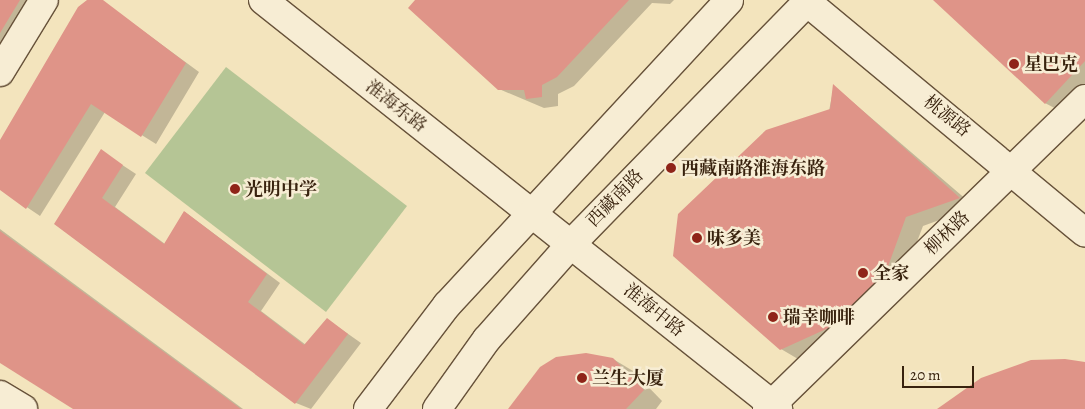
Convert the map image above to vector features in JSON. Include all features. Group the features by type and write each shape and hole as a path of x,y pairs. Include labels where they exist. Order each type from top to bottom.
{"main road":[{"path":"0,72 44,0"},
{"name":"淮海东路","path":"263,0 530,211"},
{"path":"368,409 447,305 530,211 729,0"},
{"name":"桃源路","path":"808,1 1012,168 1085,233"},
{"name":"西藏南路","path":"437,409 487,339 571,244 808,1"},
{"name":"柳林路","path":"772,407 1012,168 1085,99"},
{"name":"淮海中路","path":"530,211 772,407"},
{"path":"0,395 23,409"}],"green space":[{"path":"226,67 407,206 326,312 145,173"}],"building":[{"path":"0,0 20,0 0,33"},
{"path":"87,0 103,0 186,63 141,137 91,104 26,209 0,190 0,140 78,7"},
{"path":"415,0 629,0 557,77 542,85 542,97 526,99 524,90 498,90 408,8"},
{"path":"933,0 1085,0 1085,61 1045,104"},
{"path":"833,84 960,198 906,217 886,272 835,325 780,350 673,256 678,214 766,130 830,109"},
{"path":"101,149 123,165 102,198 164,244 184,211 267,274 248,302 304,345 327,318 348,334 295,404 54,224"},
{"path":"0,231 241,409 73,409 0,363"},
{"name":"兰生大厦","path":"586,353 613,358 644,390 626,409 508,409 540,367 556,357"},
{"path":"1065,359 1085,362 1085,409 937,409 981,378 1031,360"}],"place":[{"name":"星巴克","path":"1014,64"},
{"name":"西藏南路淮海东路","path":"671,168"},
{"name":"光明中学","path":"235,189"},
{"name":"味多美","path":"697,238"},
{"name":"全家","path":"863,273"},
{"name":"瑞幸咖啡","path":"773,317"},
{"name":"兰生大厦","path":"582,378"}]}
